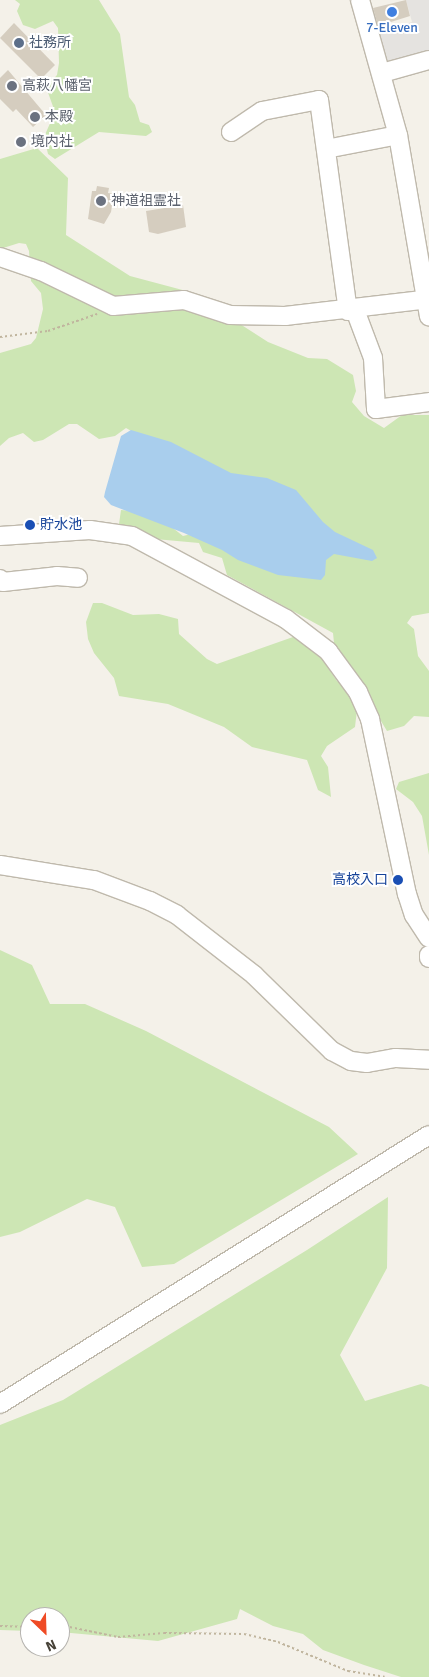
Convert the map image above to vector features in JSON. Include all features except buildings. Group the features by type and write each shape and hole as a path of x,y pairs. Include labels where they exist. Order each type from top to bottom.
{"street":[{"path":"0,258 42,271 113,306 165,299 184,300 230,315 285,316 428,305 398,135 360,0"},
{"path":"382,73 429,60"},
{"path":"231,132 262,111 319,100 352,310 372,358 376,409 429,402"},
{"path":"326,149 398,135"},
{"path":"0,547 8,536 90,530 132,536 286,619 328,651 358,692 370,719 407,894 414,915 429,938"},
{"path":"0,579 3,582 57,576 78,578"},
{"path":"0,865 94,880 150,901 177,916 254,975 332,1051 351,1061 367,1064 396,1058 429,1060"},
{"path":"0,1404 429,1135"}],"path":[{"path":"0,337 48,331 113,306"},
{"path":"0,1626 20,1627"},
{"path":"70,1627 118,1637 181,1632 244,1634 278,1642 348,1671 385,1677"}],"green space":[{"path":"15,0 99,0 120,34 129,97 135,105 140,122 149,125 152,132 146,136 99,132 55,159 48,154 44,137 55,112 46,87 57,75 59,63 58,28 53,21 35,29 23,25 17,11 20,4"},
{"path":"37,148 68,178 66,235 130,276 190,292 268,342 308,358 327,359 353,375 356,391 352,402 364,416 384,428 402,415 429,415 429,613 412,616 407,623 414,629 418,656 429,671 429,717 414,716 404,726 387,731 334,643 333,633 227,575 222,558 203,552 199,543 155,539 144,532 124,529 119,524 121,510 154,513 183,536 191,534 133,432 126,428 115,436 99,439 77,424 69,424 43,440 34,442 23,433 9,438 0,446 0,353 31,344 36,338 43,309 41,293 31,281 29,251 26,244 19,243 0,249 0,159"},
{"path":"93,603 102,603 133,615 159,614 178,619 179,634 207,659 217,664 293,637 314,647 337,681 349,690 357,710 355,727 327,746 321,756 328,767 331,797 318,790 307,760 252,747 224,727 168,704 119,696 114,678 94,653 88,639 86,622"},
{"path":"429,773 429,855 422,816 413,802 396,789 399,782"},
{"path":"0,950 32,965 50,1004 85,1004 146,1031 329,1127 358,1154 174,1264 142,1267 115,1207 87,1199 20,1232 0,1237"},
{"path":"388,1197 387,1268 340,1355 365,1401 421,1384 429,1387 429,1677 401,1677 364,1665 323,1650 303,1634 273,1626 240,1609 237,1619 158,1641 70,1633 70,1607 20,1607 20,1631 0,1630 0,1425 63,1400 307,1250"}],"shaded area":[{"path":"406,0 429,0 429,55 387,65 376,33 412,22"}],"water":[{"path":"131,430 171,442 231,473 267,478 296,490 323,522 335,532 373,550 377,558 372,561 334,554 326,560 325,575 321,580 278,575 238,560 222,550 184,533 111,505 104,497 105,492 121,436"}],"place":[{"name":"7-Eleven","path":"392,12"},
{"name":"社務所","path":"19,43"},
{"name":"高萩八幡宮","path":"12,86"},
{"name":"本殿","path":"35,117"},
{"name":"境内社","path":"21,142"},
{"name":"神道祖霊社","path":"101,201"},
{"name":"貯水池","path":"30,525"},
{"name":"高校入口","path":"398,880"}]}
